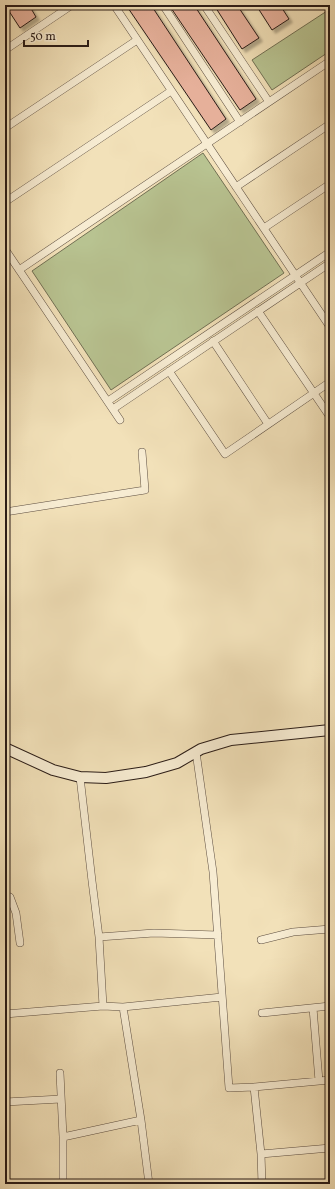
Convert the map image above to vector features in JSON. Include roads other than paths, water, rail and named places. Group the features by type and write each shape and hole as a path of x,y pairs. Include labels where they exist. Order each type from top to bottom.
{"street":[{"path":"5,50 72,5"},
{"path":"114,5 330,327"},
{"path":"163,5 240,122"},
{"path":"204,5 269,102"},
{"path":"5,128 137,40"},
{"path":"19,270 330,61"},
{"path":"5,202 171,91"},
{"path":"236,187 330,124"},
{"path":"264,228 330,184"},
{"path":"5,249 120,420"},
{"path":"108,401 330,252"},
{"path":"113,409 330,263"},
{"path":"258,311 330,417"},
{"path":"213,342 268,424"},
{"path":"170,371 225,454 330,382"},
{"path":"5,512 145,490 142,452"},
{"path":"5,748 53,770 80,777 106,778 146,772 177,762 202,749 231,740 330,730"},
{"path":"196,752 213,872 229,1088 330,1080"},
{"path":"80,777 99,937 103,1006"},
{"path":"5,895 10,897 16,913 20,943"},
{"path":"261,940 293,932 330,929"},
{"path":"99,937 154,933 218,935"},
{"path":"5,1014 103,1006 123,1007 222,997"},
{"path":"262,1012 330,1006"},
{"path":"123,1007 141,1120 149,1184"},
{"path":"314,1008 319,1081"},
{"path":"60,1073 63,1137 62,1184"},
{"path":"254,1087 262,1184"},
{"path":"5,1102 61,1099"},
{"path":"63,1137 141,1120"},
{"path":"260,1154 330,1148"}]}
